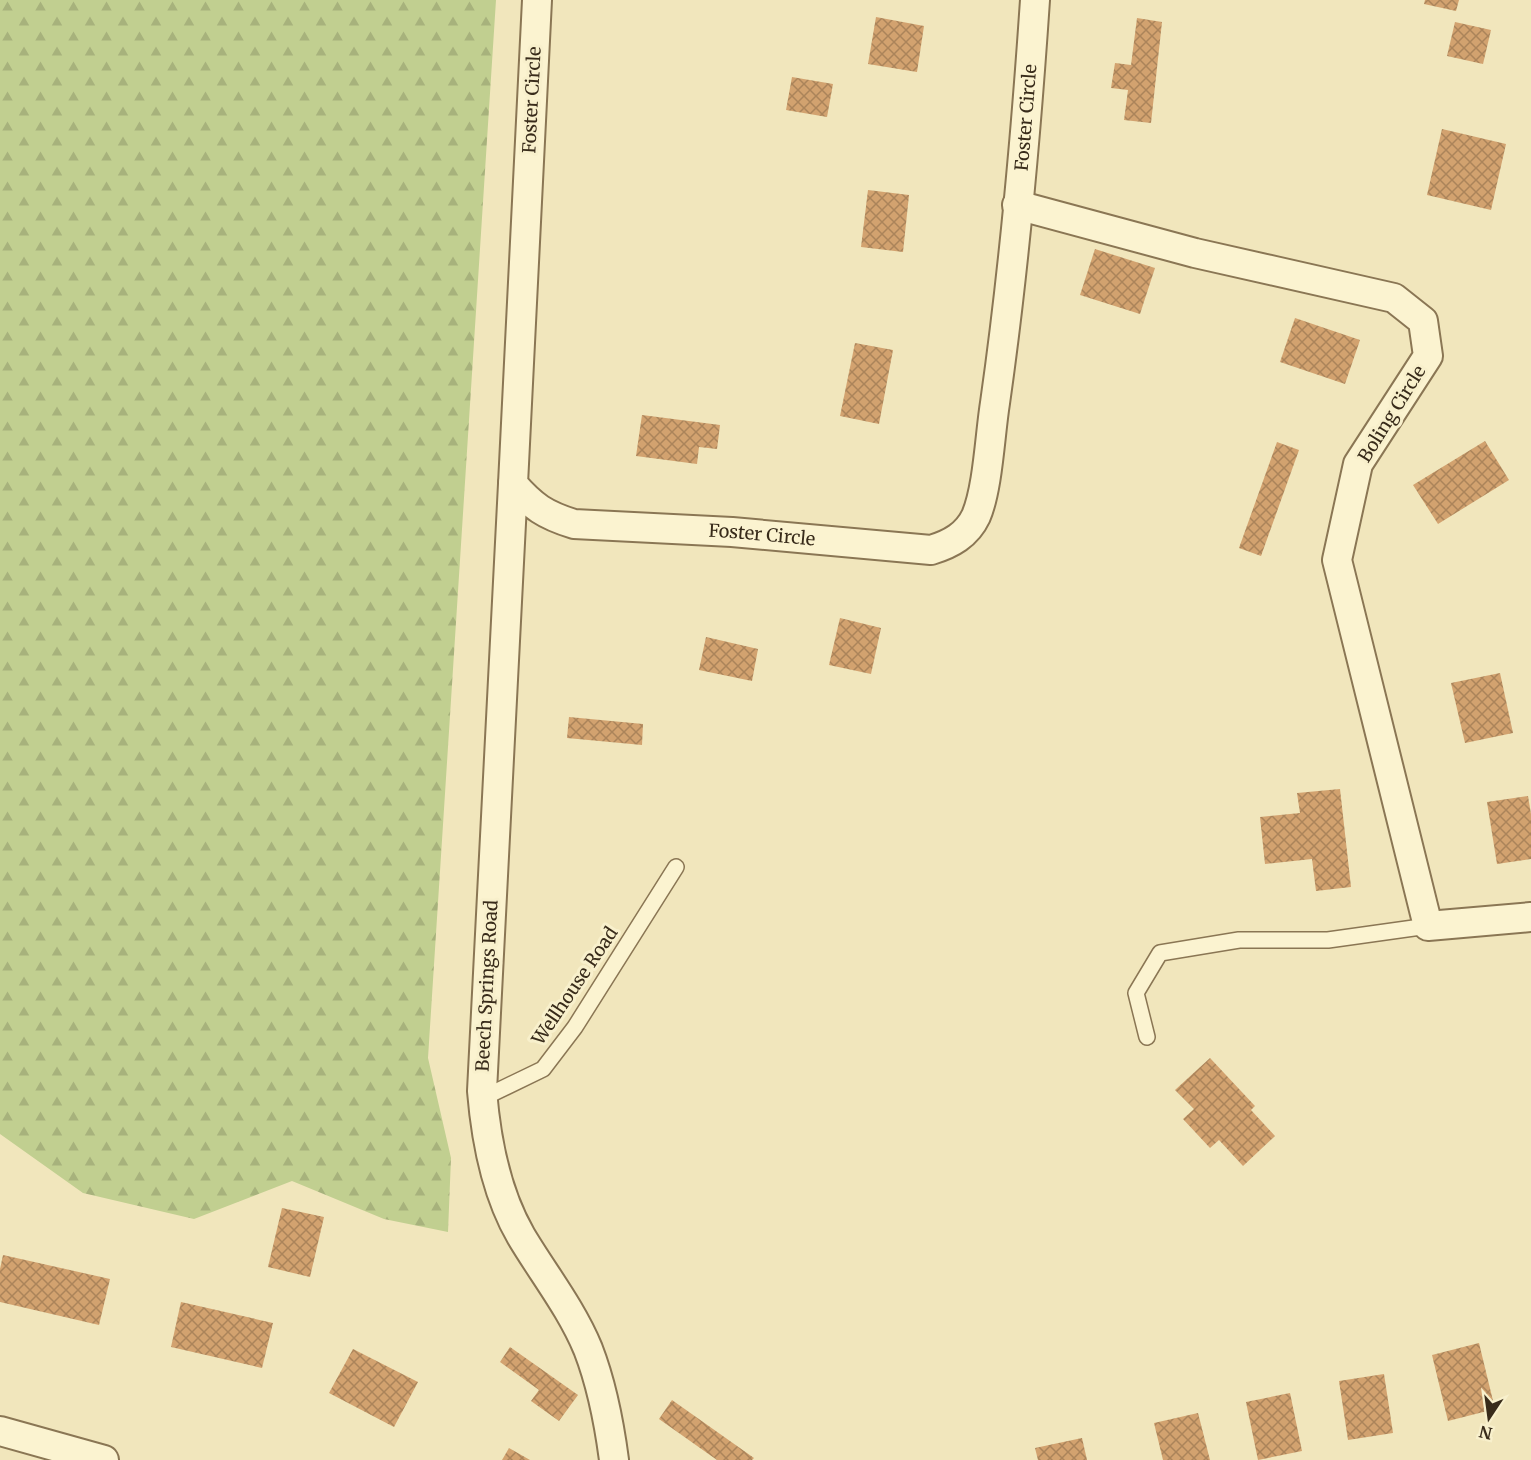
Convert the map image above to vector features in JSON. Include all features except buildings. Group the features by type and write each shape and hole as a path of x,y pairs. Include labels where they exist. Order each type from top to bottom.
{"street":[{"name":"Foster Circle","path":"537,0 513,484 532,506 552,517 574,524 732,532 931,550 945,546 969,528 981,501 999,375 1017,205 1031,0"},
{"name":"Boling Circle","path":"1017,205 1195,253 1394,298 1423,321 1428,356 1358,464 1337,560 1428,926"},
{"name":"Beech Springs Road","path":"513,484 483,1098 490,1153 499,1183 519,1233 569,1313 587,1349 600,1386 614,1460"},
{"path":"1428,926 1531,916"},
{"path":"0,1431 104,1460"}],"lane":[{"name":"Wellhouse Road","path":"483,1098 543,1069 574,1026 676,867"},
{"path":"1147,1037 1136,993 1160,953 1239,939 1328,940 1428,926"}],"green space":[{"path":"0,0 496,0 428,1058 451,1158 448,1232 384,1219 292,1181 194,1219 83,1193 0,1134"}]}
